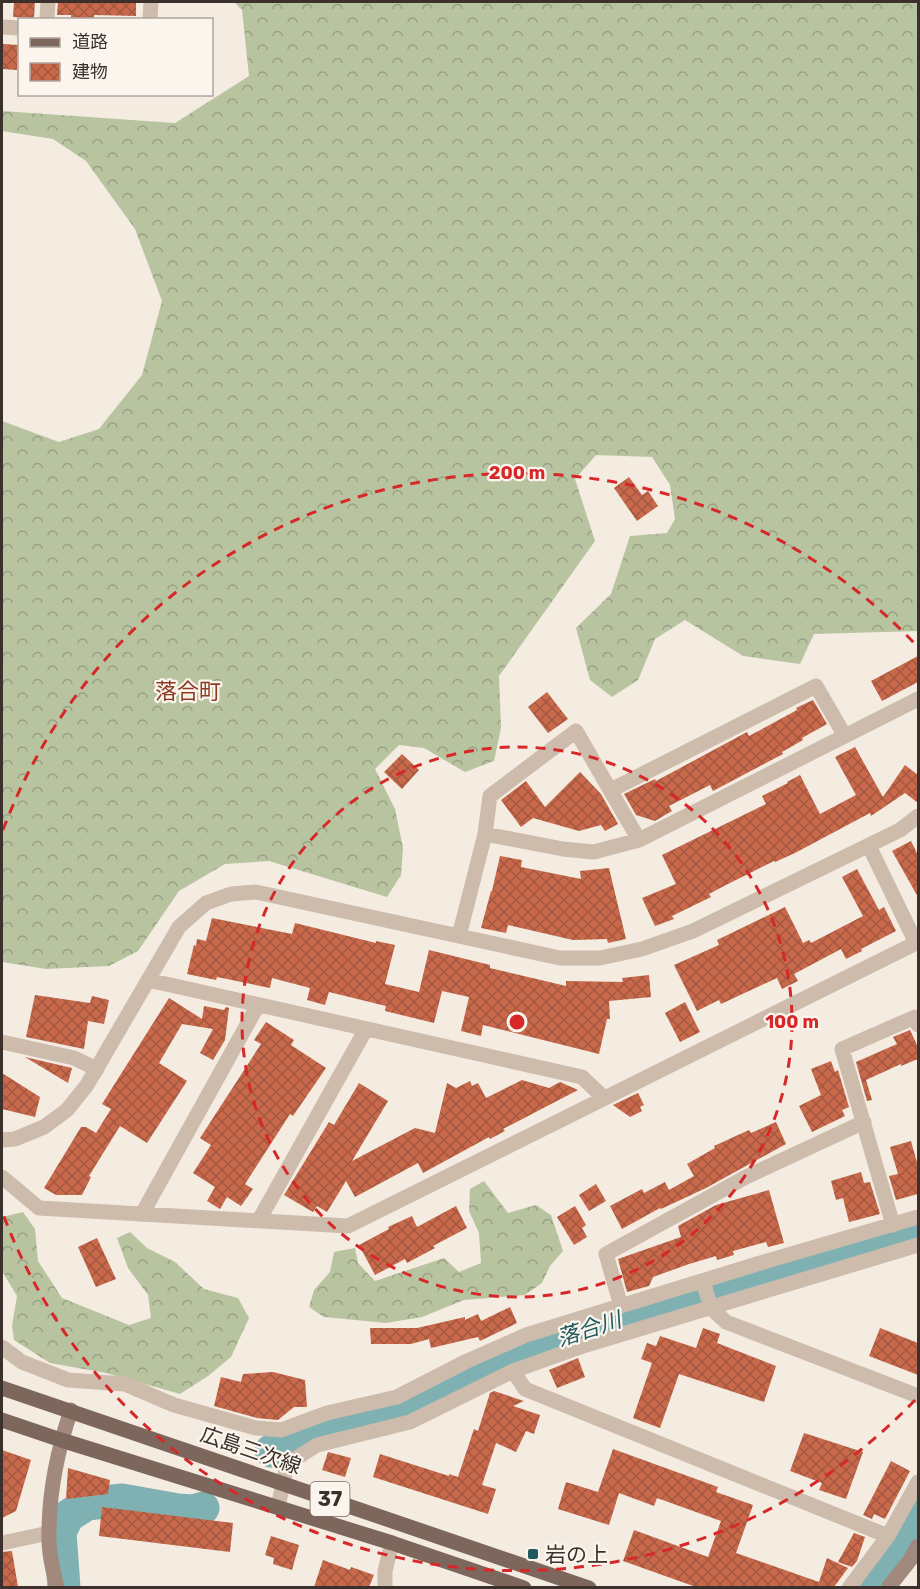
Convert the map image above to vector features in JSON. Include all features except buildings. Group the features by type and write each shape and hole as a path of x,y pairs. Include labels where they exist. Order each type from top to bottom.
{"main road":[{"name":"広島三次線","path":"2,1388 589,1587"},
{"name":"37","path":"2,1420 524,1587"}],"street":[{"path":"47,18 48,2"},
{"path":"150,18 151,2"},
{"path":"2,27 18,28"},
{"path":"611,790 816,686 845,736"},
{"path":"485,834 562,849 594,852 639,840 918,699"},
{"path":"459,936 485,834 490,796 576,731 639,840"},
{"path":"2,1140 15,1139 44,1127 68,1110 97,1069 179,927 206,903 231,894 256,892 560,958 600,958 642,949 693,931 869,846 900,830 918,816"},
{"path":"2,1177 39,1208 348,1226 917,942 869,846"},
{"path":"148,980 582,1077 604,1098"},
{"path":"142,1214 258,1005"},
{"path":"894,1225 842,1049 915,1017 918,1025"},
{"path":"259,1220 366,1029"},
{"path":"2,1042 74,1058 97,1069"},
{"path":"621,1306 606,1254 746,1177 864,1122"},
{"path":"278,1508 287,1464 317,1445 410,1422 513,1371 583,1346 707,1293 918,1217"},
{"path":"2,1347 22,1362 68,1380 125,1384 174,1405 256,1428 280,1430 327,1413 397,1397 465,1362 526,1335 621,1306 707,1293 918,1245"},
{"path":"707,1293 726,1322 918,1396"},
{"path":"513,1371 525,1389 888,1536"},
{"path":"57,1587 50,1556 49,1533 55,1472 61,1440 71,1410"},
{"path":"849,1587 888,1536 918,1482"},
{"path":"2,1544 49,1533"},
{"path":"385,1587 385,1571 392,1543"},
{"path":"888,1587 910,1560 918,1545"}],"green space":[{"path":"234,2 918,2 918,631 814,634 800,664 743,656 685,620 655,639 638,680 612,697 590,680 576,628 611,594 630,536 667,533 675,519 670,485 652,457 596,455 575,479 595,541 499,676 501,728 494,761 465,772 424,748 399,745 375,769 395,809 403,848 401,875 387,897 269,861 225,864 179,891 138,951 109,966 46,969 2,962 2,421 59,442 99,429 142,375 162,301 135,229 86,161 53,139 2,131 2,111 175,123 249,76 242,10"},
{"path":"484,1181 508,1213 536,1205 551,1215 563,1251 550,1266 542,1283 525,1295 464,1300 422,1317 386,1323 324,1317 309,1307 314,1290 330,1272 334,1252 355,1248 358,1263 375,1281 444,1258 459,1272 481,1263 479,1233 469,1211 470,1189"},
{"path":"23,1212 35,1229 38,1261 62,1298 129,1325 151,1318 148,1295 128,1268 117,1238 130,1232 147,1248 175,1262 204,1289 238,1298 249,1318 231,1357 208,1376 180,1394 106,1373 50,1363 14,1340 12,1326 17,1296 2,1271 2,1217"}],"waterway":[{"name":"落合川","path":"271,1451 305,1432 394,1414 462,1378 527,1350 593,1327 918,1233"},
{"name":"落合川","path":"64,1588 60,1532 68,1516 87,1504 122,1500 178,1510 193,1511 203,1508"},
{"path":"866,1588 918,1513"}],"place":[{"name":"岩の上","path":"533,1554"}],"district":[{"name":"落合町","path":"188,691"}]}
